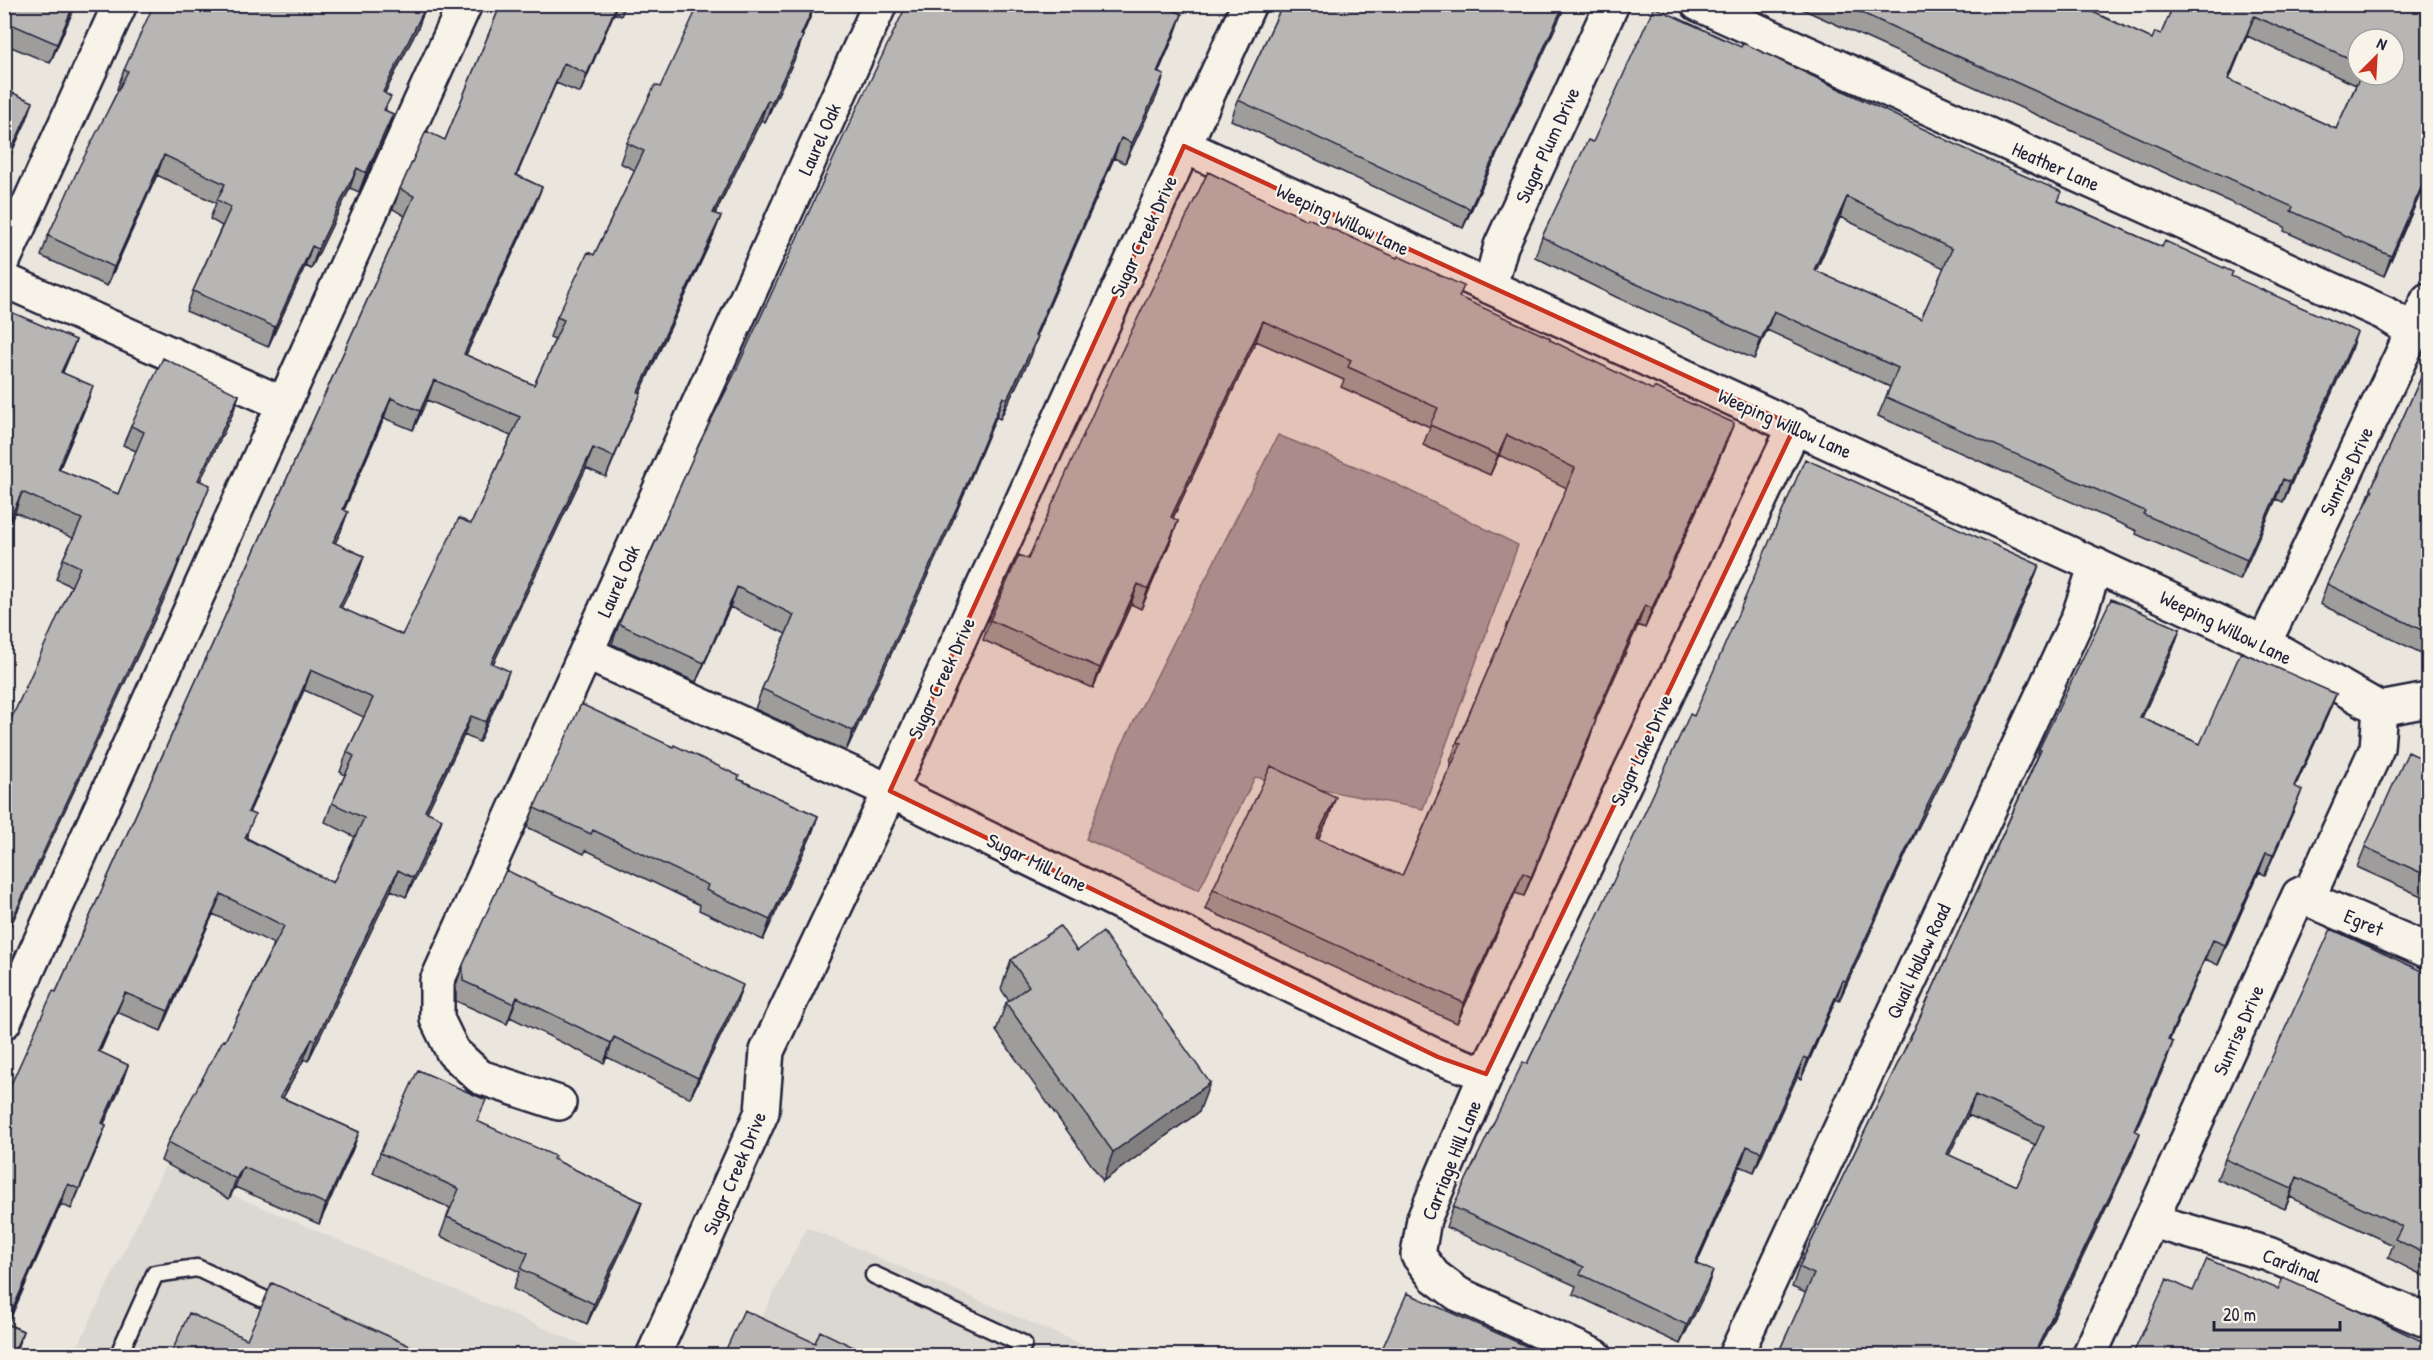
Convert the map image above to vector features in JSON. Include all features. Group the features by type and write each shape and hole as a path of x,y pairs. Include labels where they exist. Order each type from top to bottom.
{"street":[{"path":"4,259 120,4"},
{"path":"4,1022 465,4"},
{"name":"Laurel Oak","path":"559,1103 480,1077 453,1052 437,1019 437,981 880,4"},
{"name":"Sugar Creek Drive","path":"653,1356 762,1112 767,1051 890,791 1249,4"},
{"name":"Sugar Plum Drive","path":"1490,287 1501,246 1612,4"},
{"name":"Heather Lane","path":"1698,4 2384,313 2413,331"},
{"name":"Weeping Willow Lane","path":"1184,146 1771,418 1795,426 2264,642 2380,709"},
{"path":"4,280 284,404"},
{"name":"Sunrise Drive","path":"2264,642 2428,300"},
{"name":"Sugar Lake Drive","path":"1486,1074 1795,426"},
{"name":"Quail Hollow Road","path":"1736,1356 2078,618 2096,565"},
{"name":"Sugar Mill Lane","path":"586,653 890,791 1438,1057 1486,1074"},
{"path":"2380,709 2428,700"},
{"name":"Sunrise Drive","path":"2090,1356 2299,895 2312,889 2377,748 2380,709"},
{"name":"Egret","path":"2299,895 2428,951"},
{"name":"Carriage Hill Lane","path":"1486,1074 1424,1219 1418,1255 1434,1276 1458,1294 1595,1356"},
{"name":"Cardinal","path":"2152,1221 2268,1254 2428,1321"}],"lane":[{"path":"118,1356 155,1274 197,1268 301,1317"},
{"path":"873,1275 1023,1344 1018,1356"}],"highlighted area":[{"path":"1184,146 1795,426 1486,1074 1438,1057 890,791"}],"shaded area":[{"path":"1278,435 1386,479 1518,545 1423,809 1255,777 1199,890 1086,839 1119,751"},
{"path":"165,1166 607,1355 73,1356"},
{"path":"807,1227 1107,1355 742,1356"}],"building":[{"path":"8,4 74,4 57,44 4,21 4,13"},
{"path":"154,4 423,4 422,7 425,8 383,92 391,97 384,110 393,114 366,173 357,168 318,249 312,246 275,327 193,291 231,207 217,200 225,184 164,155 114,267 48,236 79,167 128,71 124,70"},
{"path":"501,4 617,4 587,74 564,63 516,175 542,187 464,354 534,385 564,320 557,317 588,252 594,255 644,151 627,143 655,85 660,87 699,4 815,4 801,35 803,36 772,102 768,100 713,213 721,216 638,392 641,393 614,457 593,448 491,663 509,671 486,722 471,716 425,811 442,819 413,878 398,870 315,1041 312,1039 280,1097 359,1132 326,1204 243,1167 236,1179 168,1142 223,1040 225,1041 284,926 221,894 168,1011 125,993 98,1051 128,1065 102,1123 106,1125 79,1189 68,1184 6,1324 23,1331 12,1356 4,1356 4,1100 53,991 56,992 414,196 400,189 426,131 445,140","holes":["434,380 520,417 471,524 459,518 402,635 339,607 364,556 333,542 348,512 343,509 391,398 420,411","311,670 373,698 347,752 354,756 332,803 364,818 333,883 245,838 255,815 248,812"]},
{"path":"907,4 1161,4 1182,14 1157,72 1164,75 1132,143 1121,138 1035,335 1038,336 1007,399 1003,397 957,507 853,731 762,689 794,615 737,587 704,663 619,624 699,444 733,377"},
{"path":"1283,4 1564,4 1470,209 1238,100"},
{"path":"1842,4 2075,4 2152,39 2155,32 2161,34 2174,4 2428,4 2428,172 2391,256 2291,211 2293,207","holes":["2254,16 2346,57 2346,27 2406,27 2406,87 2355,87 2336,129 2228,79"]},
{"path":"1654,7 1741,47 1743,43 1995,163 2062,192 2058,201 2162,247 2165,241 2233,272 2231,276 2357,332 2290,482 2283,479 2247,560 2143,514 2145,511 1886,397 1898,368 1774,311 1761,339 1623,278 1542,237 1588,140 1593,142","holes":["1847,197 1952,249 1921,319 1814,270"]},
{"path":"4,89 33,102 6,162 4,162"},
{"path":"1208,172 1307,220 1308,218 1464,286 1459,297 1550,338 1653,390 1654,387 1734,423 1652,608 1645,605 1594,719 1596,720 1531,877 1523,873 1464,1003 1213,889 1271,766 1336,797 1316,838 1402,876 1461,744 1457,742 1575,468 1507,435 1498,455 1430,425 1438,408 1348,367 1351,360 1263,321 1171,517 1178,521 1148,589 1138,584 1100,668 990,620 1019,555 1028,559 1106,384"},
{"path":"11,312 76,340 61,372 93,386 58,469 118,494 144,432 131,426 163,358 239,395 198,480 210,485 174,573 4,937 4,735 80,567 63,559 82,519 22,492 4,531 4,328"},
{"path":"2428,362 2428,633 2327,584 2373,490 2371,489"},
{"path":"1805,459 2039,565 1972,715 1922,815 1846,981 1843,980 1808,1059 1804,1057 1761,1152 1747,1146 1695,1263 1713,1271 1687,1325 1580,1274 1584,1267 1453,1207 1523,1062 1527,1064 1579,956 1690,714 1694,716"},
{"path":"2111,599 2180,629 2140,717 2200,744 2241,652 2336,694 2294,786 2302,790 2273,855 2266,853 2225,945 2213,940 2168,1040 2173,1042 2134,1130 2140,1133 2033,1356 1777,1356 1814,1274 1799,1267 1915,1028 2041,750 2039,749","holes":["1975,1095 2044,1126 2017,1186 1947,1154"]},
{"path":"581,704 673,747 674,745 739,776 738,779 818,816 770,920 706,890 708,885 593,830 591,834 534,808"},
{"path":"2408,752 2428,761 2428,876 2365,847"},
{"path":"506,870 743,985 698,1078 614,1037 611,1043 517,997 514,1004 463,981 463,965"},
{"path":"1060,926 1077,951 1103,932 1210,1083 1113,1152 1006,1003 1029,986 1011,960"},
{"path":"2331,929 2428,974 2428,1255 2395,1239 2402,1226 2297,1177 2292,1189 2225,1159"},
{"path":"418,1070 486,1100 477,1121 555,1156 553,1159 642,1202 594,1304 521,1269 528,1253 447,1217 459,1189 380,1153"},
{"path":"2207,1259 2278,1289 2283,1278 2356,1310 2428,1344 2428,1356 2132,1356 2167,1279 2193,1291"},
{"path":"272,1283 432,1356 170,1356 189,1313 247,1339"},
{"path":"1407,1293 1548,1356 1379,1356"},
{"path":"744,1310 815,1343 820,1331 872,1356 723,1356"},
{"path":"887,1347 905,1356 883,1356"}]}
